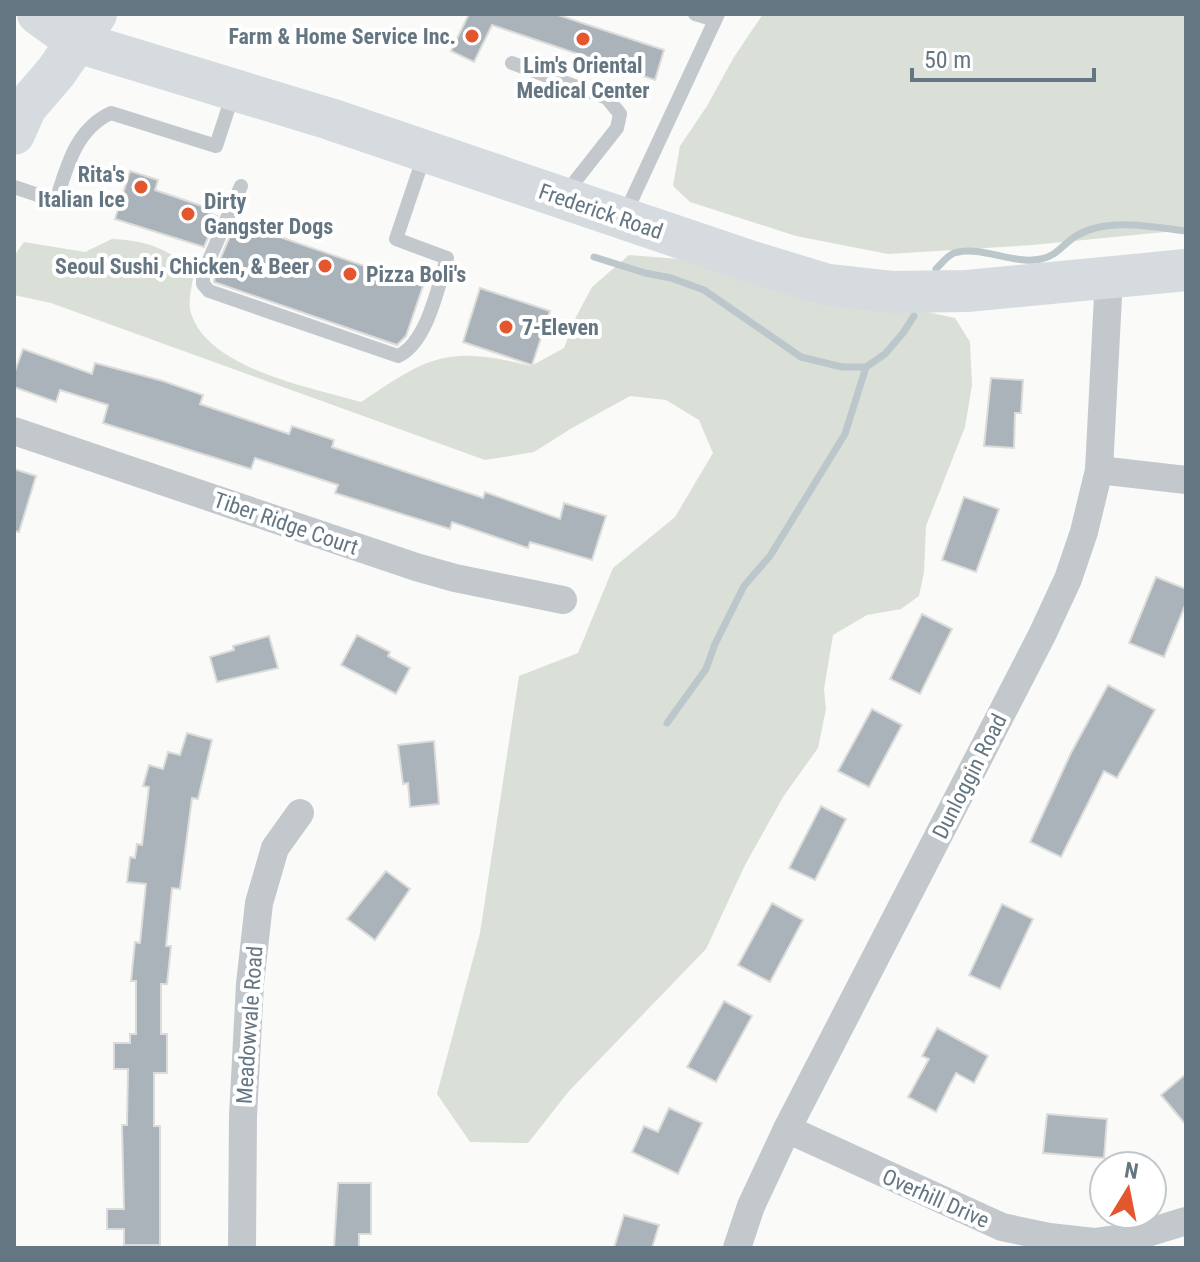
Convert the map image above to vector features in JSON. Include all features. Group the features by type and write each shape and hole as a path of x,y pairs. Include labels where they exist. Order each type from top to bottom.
{"main road":[{"name":"Frederick Road","path":"38,14 86,28 235,89 828,285 892,292 967,291 1186,270"},
{"path":"14,134 26,107 86,28"}],"street":[{"name":"Dunloggin Road","path":"737,1248 751,1206 787,1129 1068,579 1084,532 1099,470 1109,277"},
{"name":"Tiber Ridge Court","path":"14,431 416,567 563,600"},
{"path":"1099,470 1186,480"},
{"name":"Meadowvale Road","path":"242,1248 244,1102 250,984 259,903 275,848 300,813"},
{"name":"Overhill Drive","path":"787,1129 1002,1227 1094,1242 1137,1236 1186,1221"}],"lane":[{"path":"623,218 716,17 695,14"},
{"path":"512,63 607,98 620,114 617,128 562,198"},
{"path":"14,187 56,201 69,159 82,136 97,119 111,113 216,146 235,89"},
{"path":"241,186 203,274 203,284 209,291 398,356 409,351 422,331 447,258 396,239 425,151"}],"shaded area":[{"path":"763,14 1186,14 1186,230 1032,245 888,254 796,236 690,202 673,186 680,146"},
{"path":"112,239 156,247 194,271 191,313 201,332 218,349 264,373 361,402 404,375 438,359 481,357 531,366 564,348 592,287 629,255 679,259 955,318 970,342 972,385 965,427 926,526 924,572 919,596 901,609 867,615 833,635 824,689 826,709 818,748 783,797 745,865 706,949 569,1091 528,1143 470,1142 437,1094 480,933 519,676 578,653 613,568 675,517 713,453 699,420 666,400 630,396 534,452 485,460 51,303 14,295 14,256 24,242 85,252"}],"building":[{"name":"Lim's Oriental Medical Center","path":"469,14 555,14 664,50 655,80 492,25 474,62 451,51"},
{"path":"130,171 158,180 155,190 205,207 204,211 217,216 204,247 115,219"},
{"path":"236,222 423,286 406,336 397,345 214,282 216,269"},
{"name":"7-Eleven","path":"480,288 550,311 532,365 463,342"},
{"path":"23,349 92,374 95,363 163,381 203,395 200,404 289,434 292,426 334,440 332,447 483,498 485,492 560,519 564,503 606,516 592,560 530,542 528,548 452,522 450,529 335,493 338,485 255,458 251,469 103,423 108,405 60,390 56,402 14,387 14,374"},
{"path":"991,378 1023,380 1021,413 1015,413 1014,448 984,446"},
{"path":"14,469 36,476 19,532 14,531"},
{"path":"964,497 999,509 976,572 942,560"},
{"path":"1156,577 1186,589 1186,603 1164,657 1129,643"},
{"path":"922,614 952,629 920,694 890,679"},
{"path":"357,635 390,652 388,656 410,668 396,694 341,665"},
{"path":"269,636 278,668 217,682 210,657 234,650 233,646"},
{"path":"1108,685 1155,710 1117,778 1104,771 1061,857 1030,842 1071,753"},
{"path":"872,709 902,725 869,787 838,771"},
{"path":"187,733 212,740 198,799 192,798 180,889 172,888 166,946 171,946 167,984 161,984 161,1034 167,1034 167,1073 154,1073 154,1126 160,1126 160,1245 124,1245 124,1229 107,1229 107,1209 124,1209 122,1125 127,1125 128,1069 114,1069 114,1043 130,1043 130,1034 136,1034 136,981 131,981 135,942 140,943 146,884 127,882 130,857 135,858 137,844 142,845 149,787 143,786 149,765 163,769 168,752 180,755"},
{"path":"434,741 439,804 410,807 408,783 403,784 398,745"},
{"path":"821,806 846,819 815,880 789,868"},
{"path":"386,871 410,889 375,940 347,919"},
{"path":"772,903 803,920 770,982 738,965"},
{"path":"1002,904 1033,919 1000,989 969,975"},
{"path":"724,1001 752,1016 716,1082 687,1067"},
{"path":"937,1028 988,1056 974,1083 956,1073 936,1112 908,1097 929,1059 922,1056"},
{"path":"1186,1074 1186,1125 1161,1095"},
{"path":"669,1108 702,1123 678,1174 632,1152 644,1126 658,1132"},
{"path":"1047,1114 1107,1119 1105,1150 1088,1150 1088,1157 1043,1153"},
{"path":"338,1183 371,1183 371,1234 359,1234 359,1248 334,1248"},
{"path":"624,1215 659,1225 652,1248 614,1248"}],"waterway":[{"path":"936,269 952,254 965,251 1041,259 1056,253 1076,236 1101,227 1130,225 1186,231"},
{"path":"594,257 704,290 801,357 842,367 866,367 885,354 914,316"},
{"path":"667,723 706,669 744,586 770,556 845,434 866,367"}],"place":[{"name":"Farm & Home Service Inc.","path":"472,36"},
{"name":"Lim's Oriental Medical Center","path":"583,39"},
{"name":"Rita's Italian Ice","path":"141,187"},
{"name":"Dirty Gangster Dogs","path":"188,214"},
{"name":"Seoul Sushi, Chicken, & Beer","path":"325,266"},
{"name":"Pizza Boli's","path":"350,274"},
{"name":"7-Eleven","path":"506,327"}]}
